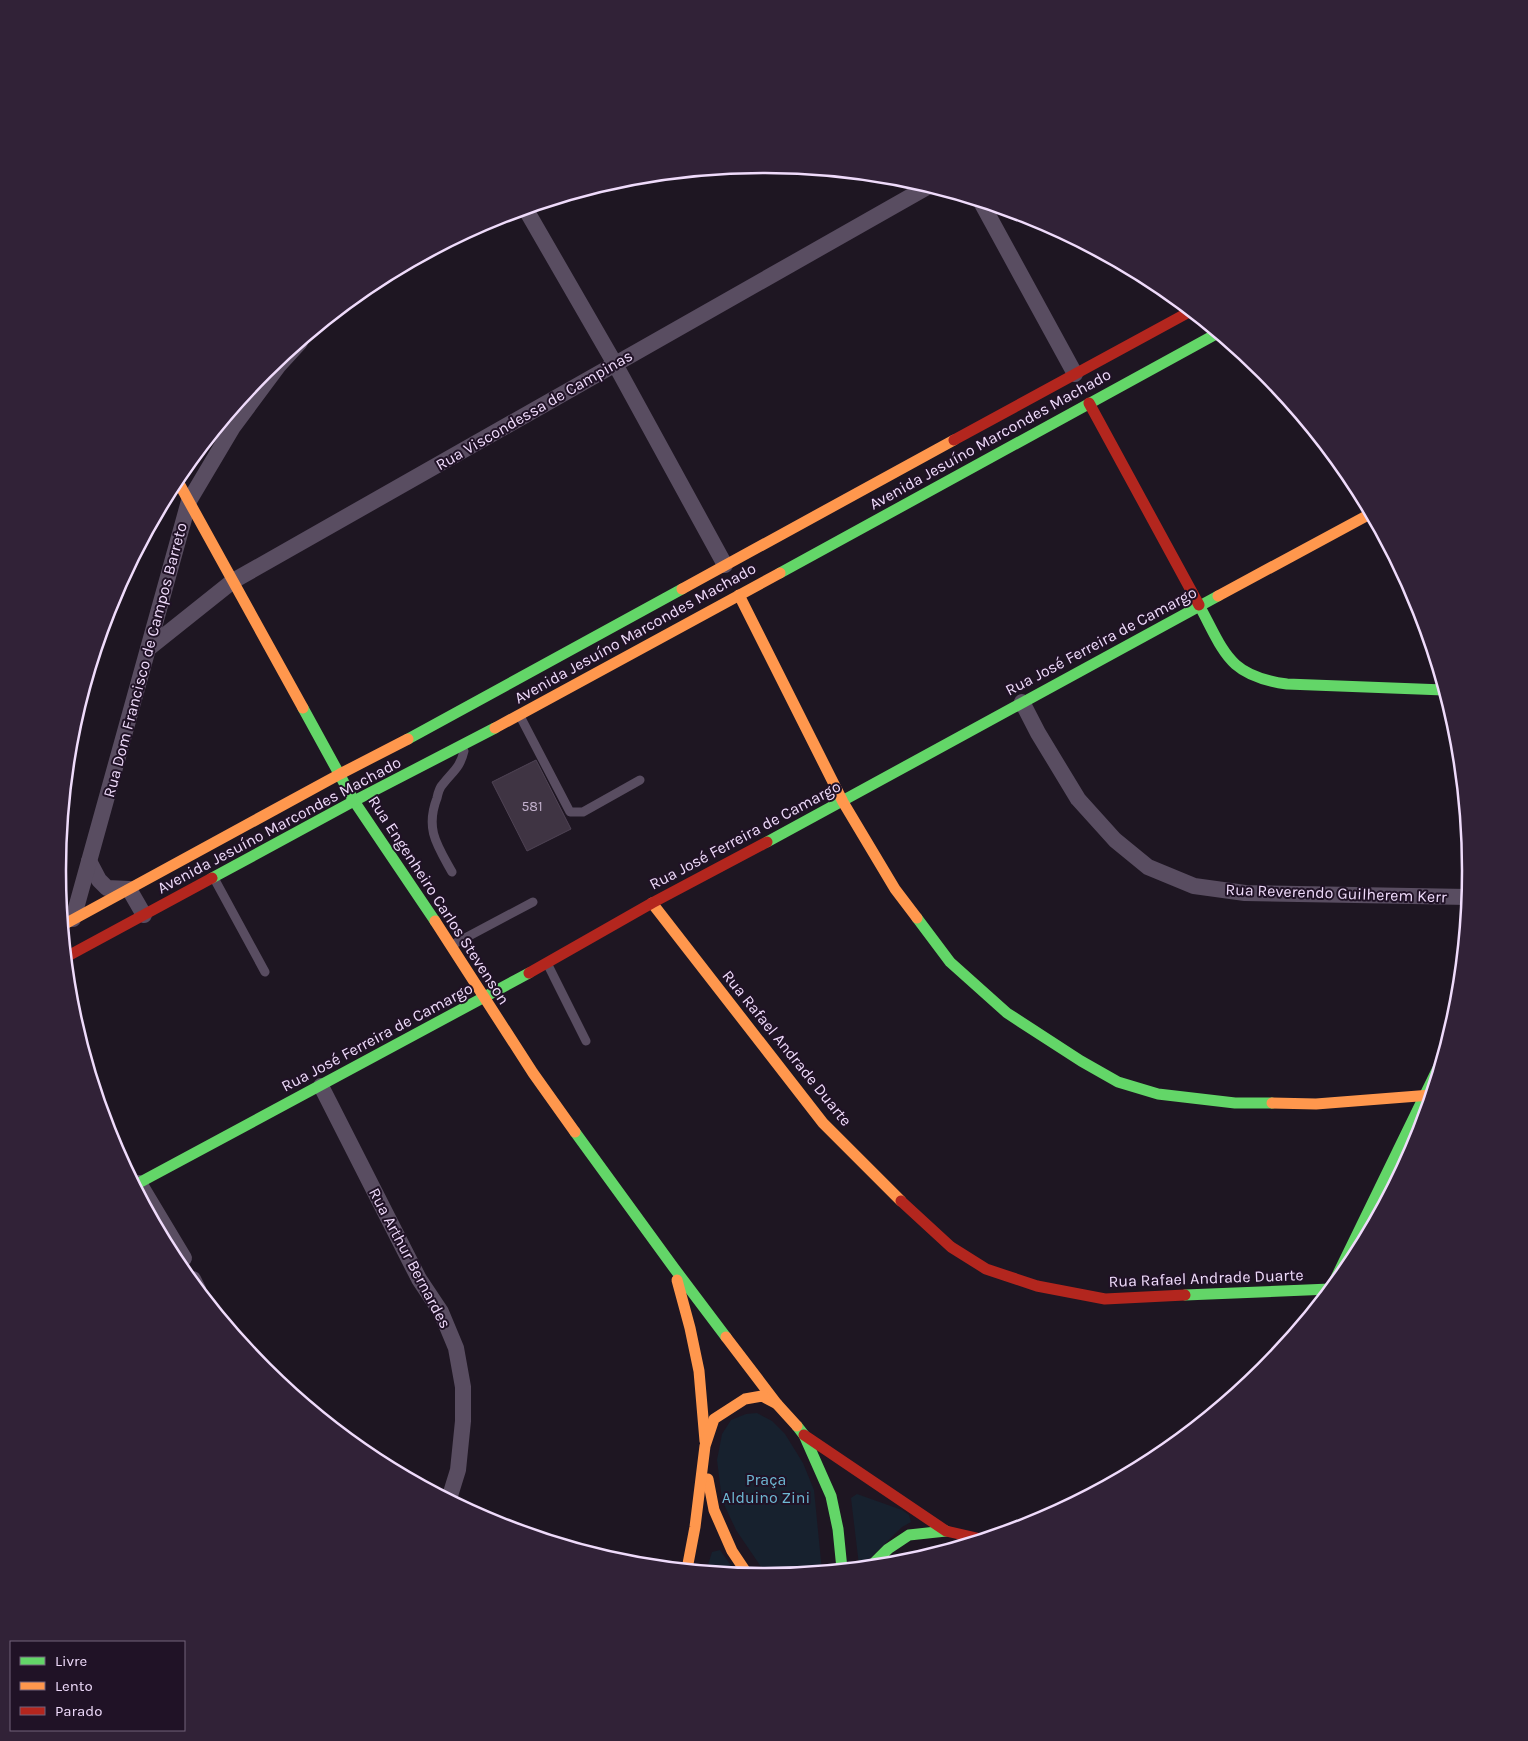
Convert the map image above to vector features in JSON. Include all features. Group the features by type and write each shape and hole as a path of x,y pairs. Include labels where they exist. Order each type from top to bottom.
{"street":[{"name":"Rua Viscondessa de Campinas","path":"148,648 233,581 920,191"},
{"path":"985,209 1075,374"},
{"path":"529,214 615,364 725,565"},
{"name":"Avenida Jesuíno Marcondes Machado","path":"68,922 340,774 456,723 725,565 932,457 1075,374 1185,314"},
{"name":"Avenida Jesuíno Marcondes Machado","path":"71,954 354,801 519,716 567,685 739,595 865,521 945,477 1089,403 1212,336"},
{"name":"Rua Dom Francisco de Campos Barreto","path":"68,921 89,860 189,501 233,427 267,381"},
{"path":"1089,403 1227,657 1242,671 1265,681 1438,690"},
{"name":"Rua Engenheiro Carlos Stevenson","path":"181,487 354,801 452,945 484,998 539,1080 674,1268 777,1404 804,1435"},
{"name":"Rua José Ferreira de Camargo","path":"140,1182 484,998 652,903 843,802 1022,702 1365,517"},
{"path":"739,595 843,802 895,888 950,962 1007,1013 1081,1061 1118,1082 1158,1094 1235,1103 1316,1104 1425,1095"},
{"name":"Rua Reverendo Guilherem Kerr","path":"1022,702 1038,733 1078,799 1115,840 1148,867 1194,886 1245,893 1461,897"},
{"path":"456,723 466,744"},
{"path":"220,840 234,866"},
{"path":"89,860 99,880 107,888 129,889 144,915"},
{"name":"Rua Rafael Andrade Duarte","path":"652,903 823,1123 910,1210 951,1247 986,1269 1037,1286 1105,1299 1323,1288"},
{"name":"Rua Arthur Bernardes","path":"321,1086 419,1279 441,1312 456,1348 463,1387 463,1421 458,1470 450,1493"},
{"path":"1355,1240 1416,1118"},
{"name":"Rua Engenheiro Carlos Stevenson","path":"674,1268 699,1370 705,1446"},
{"path":"688,1564 695,1527 705,1446 714,1419 745,1399 762,1396 777,1404"},
{"path":"804,1435 868,1476 946,1531"},
{"path":"804,1435 831,1496 838,1529 841,1564"},
{"path":"705,1446 714,1510 732,1551 743,1568"},
{"path":"879,1558 888,1549 909,1535 946,1531 970,1536"}],"lane":[{"path":"519,716 570,812 583,812 640,780"},
{"path":"452,872 435,840 432,827 432,809 442,785 454,773 462,759 466,744"},
{"path":"213,878 265,972"},
{"path":"452,945 533,902"},
{"path":"546,962 586,1042"}],"green space":[{"name":"Praça Alduino Zini","path":"757,1413 772,1421 785,1434 803,1463 814,1490 821,1566 762,1568 736,1530 722,1500 717,1460 722,1434 731,1420 746,1414"},
{"path":"857,1494 902,1510 909,1515 911,1522 902,1527 868,1560 859,1561 851,1498"},
{"path":"720,1550 732,1567 708,1566 712,1552"}],"building":[{"path":"536,760 571,829 527,851 492,782"}],"traffic: fast":[{"path":"780,573 1212,336"},
{"path":"408,739 682,589"},
{"path":"767,842 1218,596"},
{"path":"1199,605 1223,649 1240,668 1252,675 1287,684 1438,690"},
{"path":"303,708 354,801 435,921"},
{"path":"212,878 354,801 495,728"},
{"path":"917,918 950,962 1007,1013 1081,1061 1118,1082 1158,1094 1235,1103 1272,1103"},
{"path":"140,1182 529,973"},
{"path":"1352,1246 1425,1095"},
{"path":"575,1132 726,1337"},
{"path":"1185,1295 1322,1289"},
{"path":"797,1426 804,1435 831,1496 838,1529 841,1564"},
{"path":"879,1558 888,1549 909,1535 946,1531"}],"traffic: slow":[{"path":"682,589 954,440"},
{"path":"181,487 303,708"},
{"path":"1218,596 1365,517"},
{"path":"495,728 780,573"},
{"path":"739,595 843,802 895,889 917,918"},
{"path":"69,922 408,739"},
{"path":"652,903 823,1123 901,1201"},
{"path":"435,921 533,1073 575,1132"},
{"path":"1272,1103 1316,1104 1425,1095"},
{"path":"677,1280 699,1371 705,1441"},
{"path":"726,1337 777,1404"},
{"path":"688,1564 695,1527 705,1446 714,1419 745,1399 762,1396 777,1404 797,1426"},
{"path":"708,1479 714,1510 732,1551 743,1568"}],"traffic: jam":[{"path":"954,440 1185,314"},
{"path":"1089,403 1199,605"},
{"path":"529,973 652,903 767,842"},
{"path":"71,954 212,878"},
{"path":"901,1201 951,1247 986,1269 1037,1286 1105,1299 1185,1295"},
{"path":"804,1435 946,1531 970,1536"}]}
